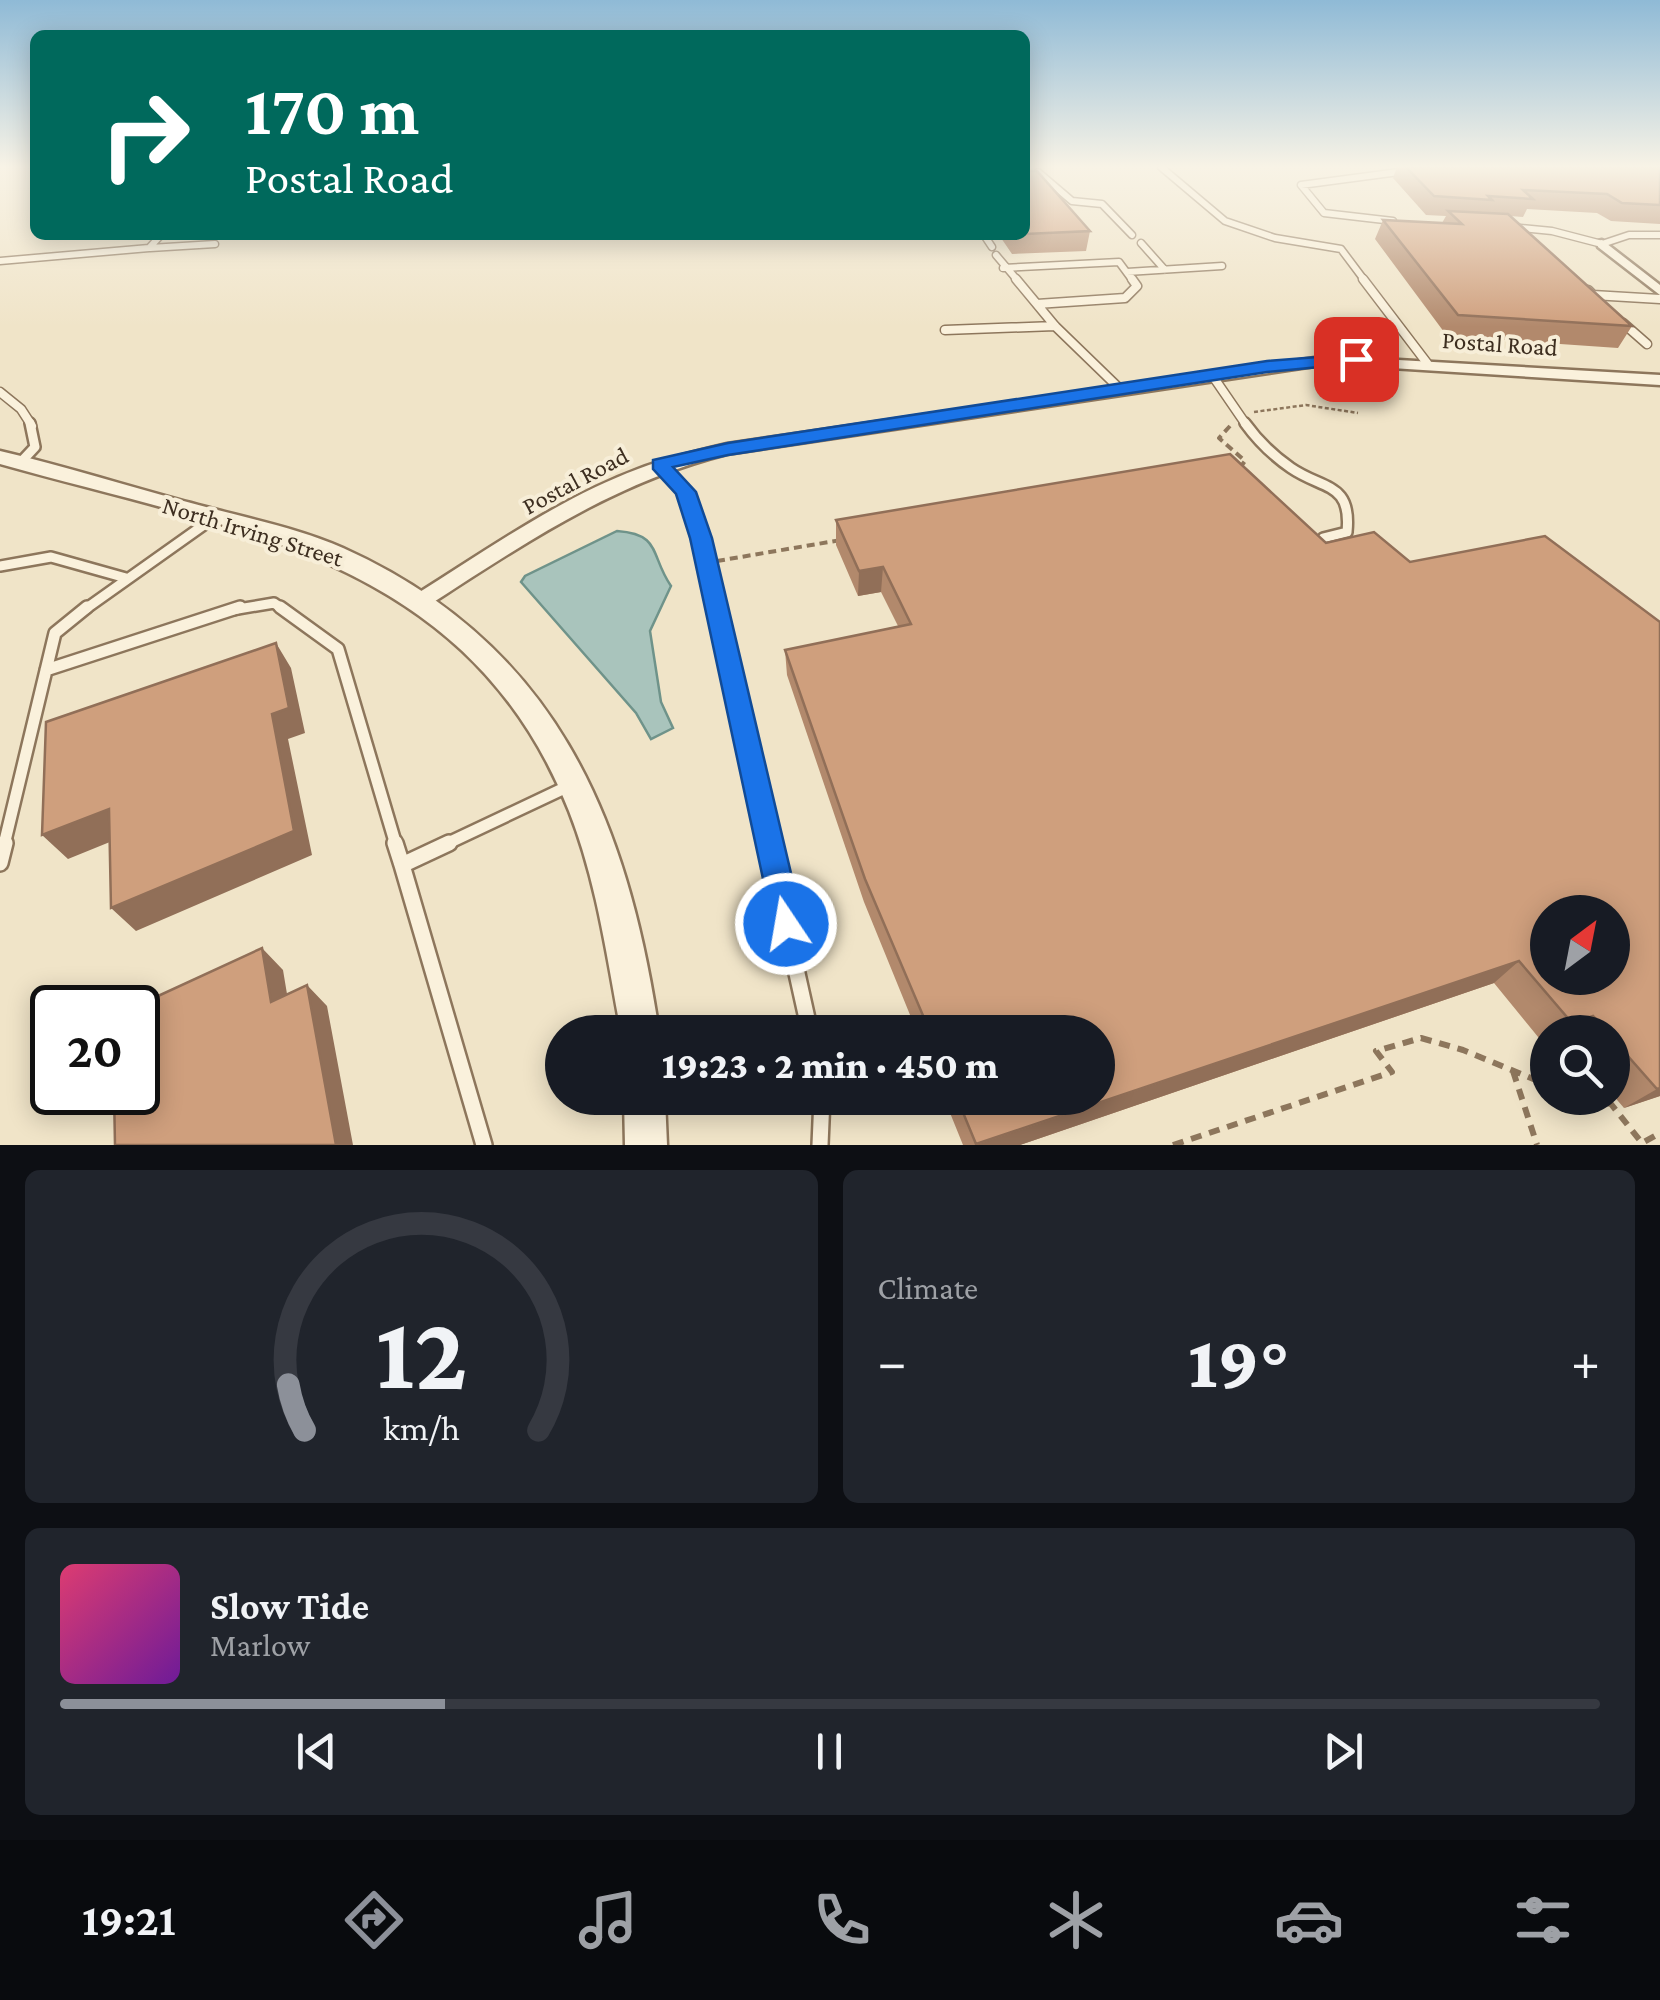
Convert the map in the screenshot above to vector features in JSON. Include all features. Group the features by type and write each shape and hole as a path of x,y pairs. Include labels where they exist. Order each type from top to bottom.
{"street":[{"path":"1602,244 1660,291"},
{"name":"Postal Road","path":"422,600 584,498 660,464 728,449 1328,360 1660,380"},
{"name":"North Irving Street","path":"10,460 332,552 422,600 480,647 545,728 599,840 623,926 637,1015"},
{"path":"645,1115 646,1145"}],"lane":[{"path":"1118,220 1132,235"},
{"path":"1223,220 1275,238 1341,249 1426,363"},
{"path":"1394,220 1409,222"},
{"path":"1500,227 1552,232 1602,244 1629,235 1660,235"},
{"path":"150,248 157,240"},
{"path":"987,240 1003,268 1120,389"},
{"path":"0,261 215,244"},
{"path":"1141,244 1165,270"},
{"path":"1003,268 1120,262 1137,290 1125,298 1037,304"},
{"path":"1127,272 1222,266"},
{"path":"1580,283 1604,306"},
{"path":"1593,295 1660,299"},
{"path":"1616,316 1646,344"},
{"path":"945,330 1055,326"},
{"path":"1212,375 1258,442 1294,470 1337,490 1349,510 1347,532 1323,538"},
{"path":"0,392 28,414 35,429 35,447 10,460"},
{"path":"660,464 686,492 708,563 806,1015"},
{"path":"0,863 55,633 215,517"},
{"path":"0,566 51,557 126,578"},
{"path":"46,670 250,604 274,603 338,649 484,1145"},
{"path":"402,865 575,784"},
{"path":"820,1145 821,1115"}],"path":[{"path":"1222,472 1240,469 1245,461 1219,438 1239,415 1282,406 1316,405 1358,413"},
{"path":"708,563 846,539"},
{"path":"1173,1145 1392,1072 1376,1052 1421,1038 1530,1078"},
{"path":"1513,1072 1537,1145"},
{"path":"1620,1115 1642,1143 1660,1133"}],"water":[{"path":"617,531 648,542 671,586 650,631 661,702 673,728 651,739 636,713 521,582 525,576"}],"building":[{"path":"1030,220 1081,220 1090,231 1030,234"},
{"path":"1383,220 1462,224 1458,220 1515,220 1632,326 1458,315"},
{"path":"1230,454 1326,543 1374,532 1410,562 1545,536 1660,622 1660,1088 1630,1058 1630,1015 1565,1015 1548,995 1630,995 1630,895 1530,895 1530,974 1519,961 1115,1097 1115,1015 923,1015 865,879 785,650 911,624 883,567 859,571 836,520"},
{"path":"276,643 289,708 272,714 294,831 111,908 109,809 42,835 46,722"},
{"path":"262,948 271,1002 307,985 336,1145 115,1145 114,1115 160,1115 160,995"},
{"path":"964,1115 1062,1115 976,1144"}],"route":[{"path":"786,924 701,538 686,492 660,464 728,449 1267,366 1356,359"}]}
